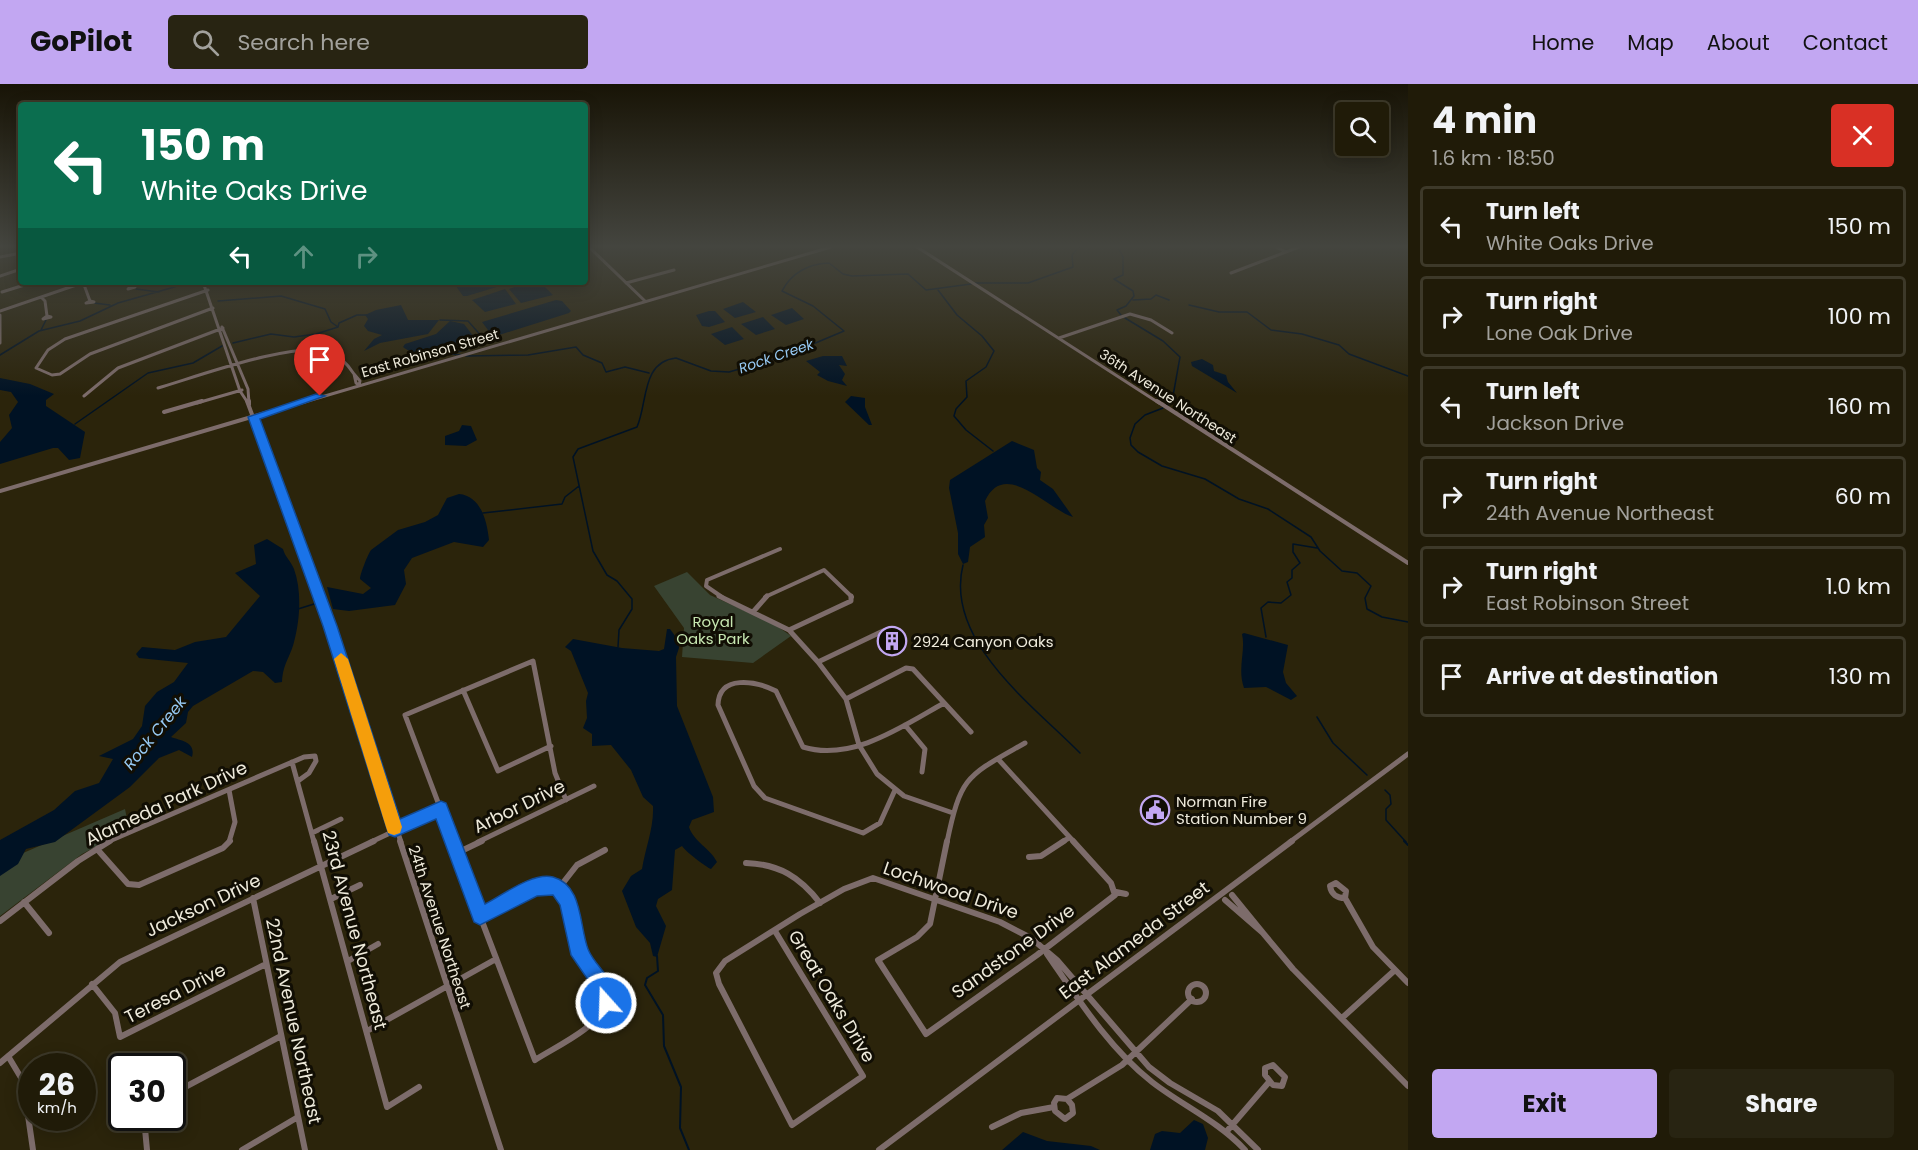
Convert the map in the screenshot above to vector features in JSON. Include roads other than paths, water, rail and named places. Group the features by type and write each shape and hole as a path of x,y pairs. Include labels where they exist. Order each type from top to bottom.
{"street":[{"path":"0,341 0,313 41,297 45,301 47,316"},
{"path":"89,297 90,301"},
{"path":"187,297 64,339 47,351 36,366 54,375 61,374 88,354 214,307"},
{"name":"24th Avenue Northeast","path":"210,297 240,391 254,417 330,626 501,1150"},
{"path":"640,297 645,302"},
{"name":"East Robinson Street","path":"0,491 663,297"},
{"name":"36th Avenue Northeast","path":"994,297 1408,563"},
{"path":"1059,339 1130,314 1151,320 1172,333"},
{"path":"84,396 118,368 221,328"},
{"name":"24th Avenue Northeast","path":"221,328 248,389 251,401 249,405"},
{"path":"158,388 298,351 325,350 341,358 360,384"},
{"path":"164,412 248,389"},
{"path":"780,549 705,583 711,592 789,630 818,662 846,699 860,745 877,774 895,790 953,813"},
{"path":"753,612 760,600 768,595 824,570 852,597 850,601 789,630"},
{"path":"818,662 883,631"},
{"path":"480,916 535,887 550,885 559,888 568,901 580,955 604,986 606,1003 600,1017 593,1024 535,1060 496,959 405,715 533,661 552,746 555,773 566,800"},
{"path":"846,699 906,668 913,669 971,732"},
{"path":"895,790 878,827 873,832 864,833 765,798 754,786 717,696 723,687 729,684 762,683 776,692 803,747 821,752 876,741 944,703"},
{"path":"463,690 498,771 552,746"},
{"path":"906,725 925,749 922,772"},
{"path":"935,899 957,796 964,782 1024,743"},
{"name":"East Alameda Street","path":"879,1150 1408,754"},
{"path":"292,762 309,755 316,757 313,768 298,781"},
{"path":"998,759 1114,886 1116,892 1126,894"},
{"name":"23rd Avenue Northeast","path":"292,762 387,1107 419,1087"},
{"name":"Alameda Park Drive","path":"0,921 97,849 292,762"},
{"name":"Arbor Drive","path":"457,853 594,786"},
{"path":"97,849 125,881 135,886 151,881 223,848 234,838 237,830 229,790"},
{"name":"Jackson Drive","path":"0,1063 120,962 441,809"},
{"path":"312,833 341,819"},
{"path":"1029,857 1041,856 1069,838"},
{"path":"559,888 577,865 605,850"},
{"path":"746,863 762,863 799,877 820,903"},
{"name":"Lochwood Drive","path":"863,1077 848,1084 792,1125 719,984 716,973 721,964 855,883 868,878 895,884 1014,927 1044,949 1080,992"},
{"path":"331,899 360,885"},
{"name":"Sandstone Drive","path":"935,899 930,924 922,933 878,960 926,1034 1113,899 1116,892"},
{"path":"1232,896 1293,969 1408,1086"},
{"name":"22nd Avenue Northeast","path":"253,898 305,1150"},
{"path":"1345,898 1373,946 1408,982"},
{"path":"1226,900 1263,933"},
{"path":"24,902 49,933"},
{"name":"Great Oaks Drive","path":"775,932 863,1077"},
{"path":"348,961 378,944"},
{"path":"367,1030 496,959"},
{"name":"Teresa Drive","path":"92,984 115,1013 120,1037 266,964"},
{"path":"1342,1018 1395,970"},
{"path":"1245,1150 1227,1131 1205,1114 1152,1082 1129,1059 1081,1001 1080,992 1089,995 1136,1053 1162,1077 1202,1100 1232,1123 1258,1150"},
{"path":"1066,1099 1073,1109 1069,1118 1058,1115 1054,1107 1057,1098 1066,1099 1098,1082 1136,1053 1192,999"},
{"path":"186,1087 281,1036"},
{"path":"8,1056 23,1081 33,1150"},
{"path":"1227,1131 1269,1082"},
{"path":"992,1127 1022,1113 1054,1107"},
{"path":"242,1150 298,1117"},
{"path":"145,1131 147,1150"}],"water":[{"path":"482,297 511,297 516,304 485,312 472,300"},
{"path":"516,297 546,297 521,303"},
{"path":"556,300 562,301 571,311 496,336 491,334 482,322"},
{"path":"743,302 756,312 735,318 723,309"},
{"path":"401,305 408,320 439,320 428,334 380,343 364,351 374,339 382,335 368,331 364,326 368,319 365,315 376,310"},
{"path":"792,308 804,319 786,325 771,315"},
{"path":"715,311 725,322 709,327 702,326 696,315"},
{"path":"763,317 775,329 756,335 741,324"},
{"path":"450,321 464,324 477,341 460,349 429,354 419,354 403,347 405,344 436,334"},
{"path":"732,327 744,339 725,345 711,334"},
{"path":"823,356 842,356 847,366 839,365 845,374 842,380 847,386 828,381 817,375 820,372 806,361"},
{"path":"1202,359 1213,365 1214,371 1226,375 1228,382 1237,393 1192,366 1191,362"},
{"path":"0,378 30,384 54,394 46,400 46,406 85,432 80,458 69,460 58,448 53,448 0,464 0,442 12,428 9,415 18,402 11,392 0,390"},
{"path":"851,396 865,398 865,407 872,425 869,425 845,402"},
{"path":"462,425 471,426 477,440 466,446 445,445 445,436 459,431"},
{"path":"1012,441 1034,450 1037,468 1041,472 1040,480 1053,489 1073,517 1027,490 1015,485 1004,484 993,489 985,501 988,518 984,525 985,537 970,547 968,562 963,564 958,554 958,533 949,488 950,480"},
{"path":"459,494 473,499 482,511 489,540 483,547 454,542 412,558 404,570 406,584 395,605 349,611 333,609 327,587 363,594 371,588 360,579 371,550 398,530 425,522 438,515 447,498"},
{"path":"267,539 283,549 294,569 298,587 298,624 282,682 275,683 263,672 253,671 193,706 188,712 186,723 171,737 190,745 193,752 192,757 179,750 159,758 130,787 55,842 26,849 18,864 0,876 0,840 54,810 75,791 99,783 113,759 99,756 133,739 142,726 145,706 157,692 174,682 188,663 139,658 136,654 142,647 175,650 195,642 226,637 260,596 235,573 256,564 254,545"},
{"path":"667,629 670,629 678,640 677,706 713,797 714,812 692,820 689,827 694,837 717,862 711,869 682,846 675,850 672,890 658,899 656,906 666,926 657,957 653,956 650,943 636,927 622,891 631,876 642,869 651,830 653,806 643,797 631,770 611,745 592,746 592,734 583,728 587,718 588,693 571,651 565,647 573,639 622,648 659,651 664,649"},
{"path":"1242,634 1288,645 1283,672 1286,683 1297,696 1291,700 1266,687 1244,688 1241,674"},
{"path":"1194,1120 1203,1124 1208,1138 1205,1150 1150,1150 1155,1134 1162,1131 1180,1133"},
{"path":"1023,1132 1047,1141 1091,1146 1100,1150 1002,1150"}],"waterway":[{"path":"0,355 39,331 80,321 118,303 140,297"},
{"path":"218,301 272,297"},
{"path":"284,297 325,309 331,322 338,327"},
{"name":"Rock Creek","path":"618,647 619,630 632,609 632,599 617,581 607,575 593,551 573,457 578,449 637,427 651,375 665,361 676,358 711,371 729,372 782,357 844,331 813,306 794,297"},
{"path":"943,297 957,315 982,336 994,351 986,367 966,381 967,397 956,409 954,416 966,430 993,451"},
{"path":"1121,315 1117,310 1126,306 1133,297"},
{"path":"1133,300 1154,297"},
{"path":"1161,297 1169,300"},
{"path":"94,303 110,305"},
{"path":"1189,305 1219,312 1247,312 1271,330 1302,334 1339,345 1349,354 1408,376"},
{"path":"338,327 339,323 357,315 367,315"},
{"path":"1125,318 1163,341 1180,357 1173,396 1167,406"},
{"path":"41,330 46,320"},
{"path":"440,320 468,321 484,339 481,344 452,354 461,355"},
{"path":"233,343 271,334 294,337 316,334 338,327"},
{"path":"75,424 148,373 193,363 222,346"},
{"path":"466,356 528,355 576,347 583,355 602,363 606,372 625,367 649,373"},
{"path":"1163,408 1145,415 1135,424 1130,438 1131,445 1138,452 1162,466 1205,479 1239,499 1268,509 1311,537 1320,551 1342,571 1357,573 1371,586 1365,598 1367,609 1382,617 1408,622"},
{"name":"Rock Creek","path":"483,513 562,504 565,497 579,486"},
{"path":"1266,637 1261,608 1268,602 1281,603 1291,595 1287,582 1292,578 1292,570 1300,563 1293,552 1293,544 1317,548"},
{"path":"963,565 961,593 967,620 980,645 997,670 1018,693 1080,753"},
{"name":"Rock Creek","path":"298,609 314,604"},
{"path":"1317,717 1333,743 1367,775"},
{"path":"1385,790 1390,795 1391,804 1386,809 1386,820 1406,842"},
{"path":"1404,841 1408,845"},
{"path":"657,956 658,971 647,978 645,985 663,1015 664,1046 681,1087 680,1128 689,1150"}],"place":[{"name":"2924 Canyon Oaks","path":"892,641"},
{"name":"Norman Fire Station Number 9","path":"1155,810"}],"park label":[{"name":"Royal Oaks Park","path":"713,630"}]}
